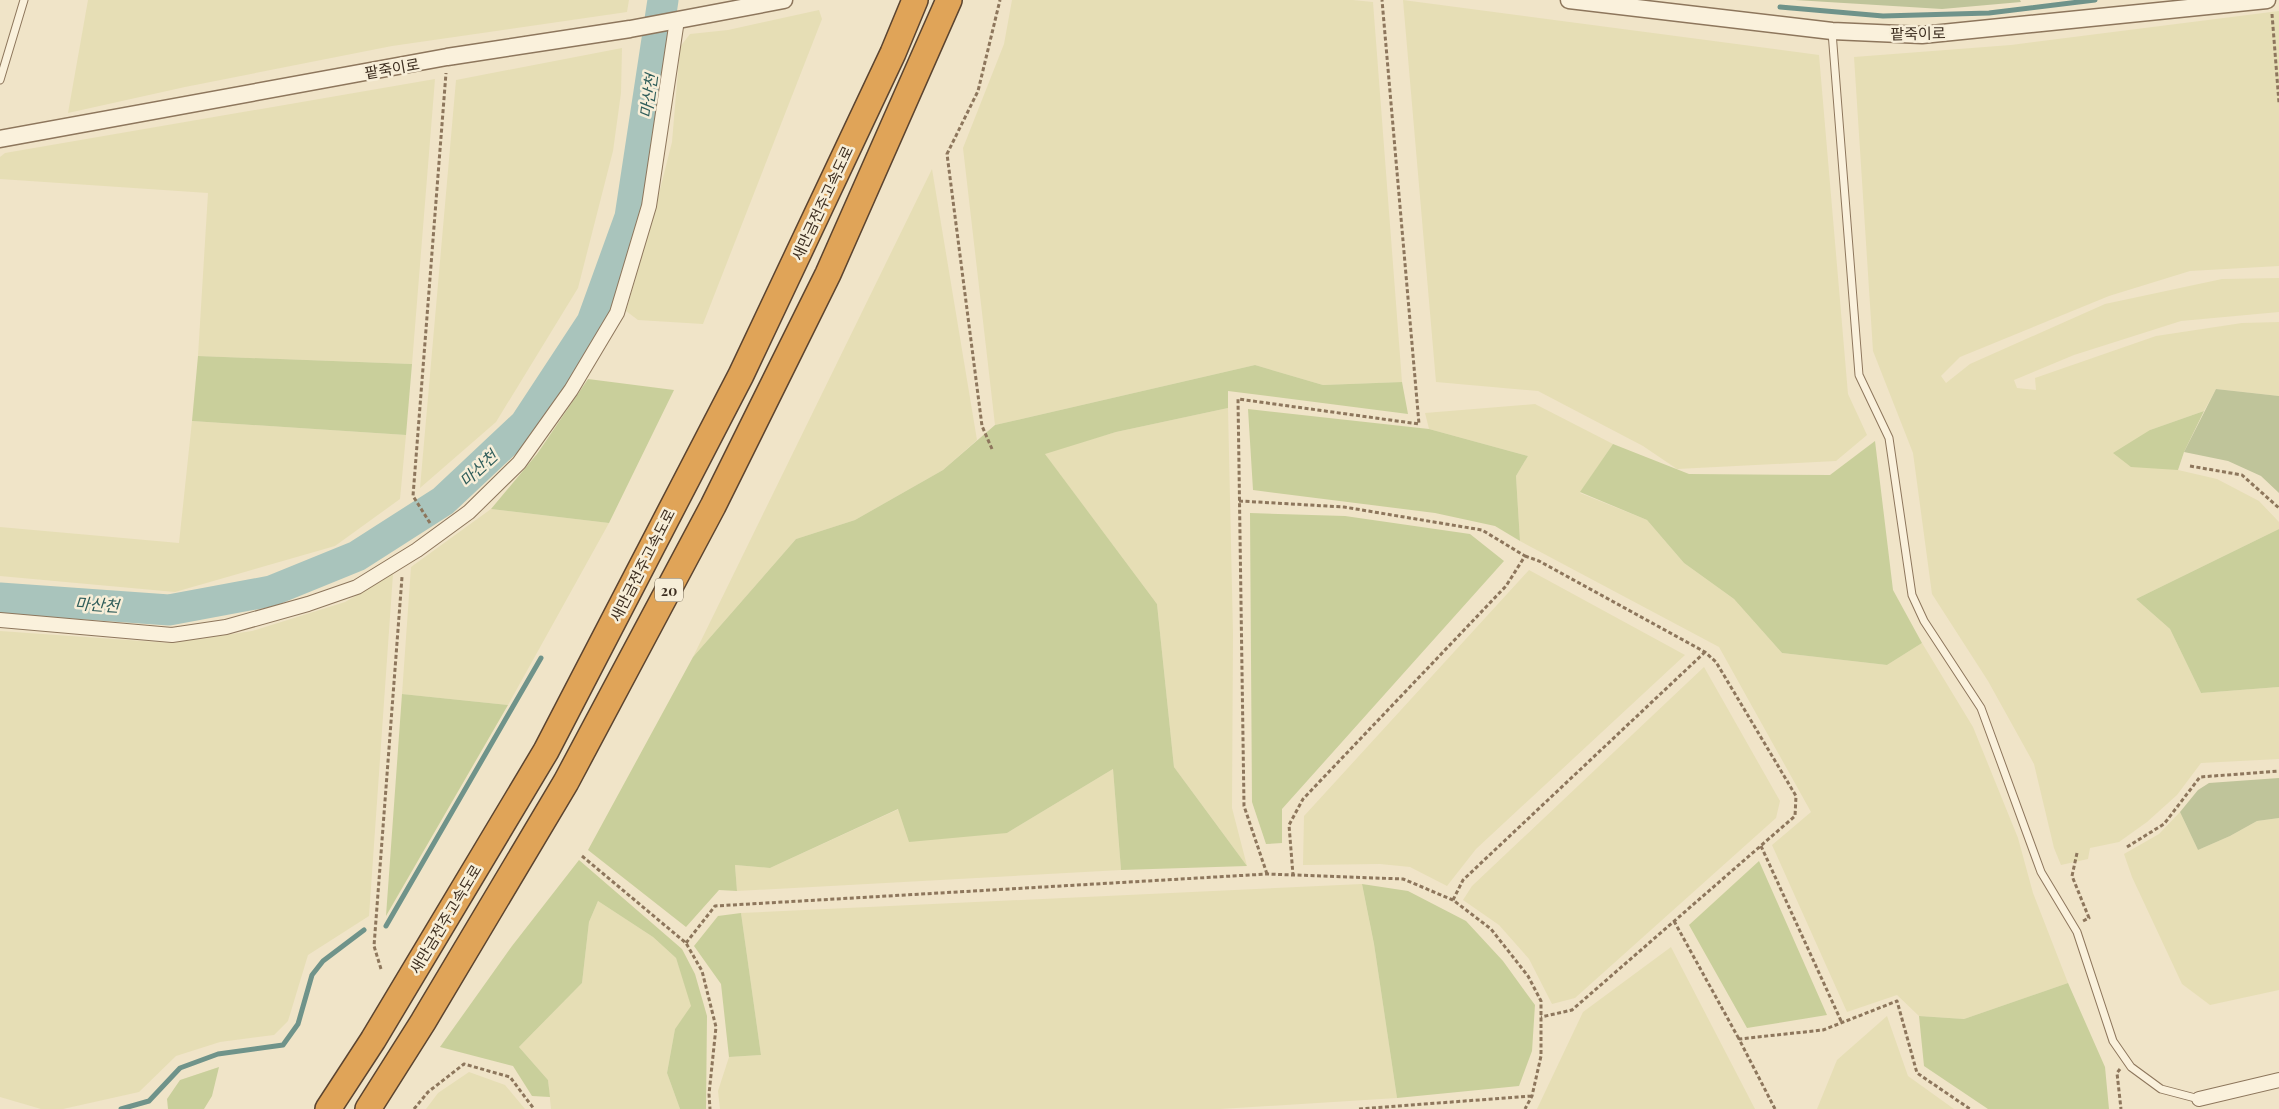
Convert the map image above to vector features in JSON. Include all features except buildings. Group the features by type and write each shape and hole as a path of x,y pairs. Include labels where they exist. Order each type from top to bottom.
{"highway":[{"name":"새만금전주고속도로","path":"328,1109 373,1040 546,751 741,374 893,53 914,0"},
{"name":"20","path":"368,1109 423,1022 566,782 713,506 828,274 949,0"}],"street":[{"name":"팥죽이로","path":"0,140 447,57 640,27 784,0"},
{"name":"팥죽이로","path":"1569,0 1832,32 1922,35 2269,5"},
{"path":"0,620 172,635 217,628 308,604 358,587 438,535 469,512 519,463 571,390 617,313 650,206 674,20"},
{"path":"2199,1099 2279,1080"}],"lane":[{"path":"0,80 24,0"},
{"path":"1832,32 1858,375 1889,438 1912,595 1924,621 1981,708 2041,872 2074,927 2113,1041 2131,1067 2160,1089 2199,1099"}],"path":[{"path":"992,448 982,426 947,154 978,91 1000,0"},
{"path":"1267,874 1244,806 1238,399 1419,424 1382,0"},
{"path":"2269,5 2279,103"},
{"path":"438,535 413,496 447,57"},
{"path":"2190,466 2242,476 2279,508"},
{"path":"1239,501 1344,507 1482,530 1525,556 1548,566 1705,652 1716,662 1796,796 1795,816 1572,1010 1541,1017"},
{"path":"1293,875 1289,825 1303,799 1506,586 1525,556"},
{"path":"381,969 374,946 403,558"},
{"path":"1453,900 1463,880 1705,652"},
{"path":"2127,847 2164,824 2200,777 2279,771"},
{"path":"1760,846 1842,1023"},
{"path":"2074,927 2089,918 2072,876 2077,853"},
{"path":"582,856 686,943 702,972 716,1027 709,1094 710,1109"},
{"path":"686,943 715,906 1267,874 1403,879 1453,900 1491,929 1528,976 1542,1000 1541,1056 1532,1096 1525,1109"},
{"path":"1674,921 1775,1109"},
{"path":"1738,1039 1824,1030 1897,1001 1917,1073 1970,1109"},
{"path":"2121,1109 2117,1073 2126,1060"},
{"path":"414,1109 428,1092 464,1064 510,1077 534,1109"},
{"path":"1359,1109 1532,1096"}],"shaded area":[{"path":"88,0 629,0 627,12 392,46 185,87 68,113"},
{"path":"1012,0 1353,0 1373,2 1402,382 1323,385 1255,365 995,425 963,148 1004,44"},
{"path":"1403,0 1819,55 1848,394 1867,435 1836,461 1677,469 1643,446 1538,391 1436,382"},
{"path":"819,10 822,19 703,324 638,320 626,311 672,142 680,47 690,34 728,30"},
{"path":"2279,11 2279,266 2190,271 2109,296 1960,357 1941,376 1946,383 1970,364 2105,304 2222,279 2279,278 2279,312 2181,321 2074,355 2014,380 2017,388 2036,390 2035,378 2156,336 2242,323 2279,322 2279,396 2216,389 2204,411 2150,430 2178,470 2217,479 2259,501 2279,522 2279,529 2136,599 2170,629 2201,693 2279,687 2279,759 2201,763 2177,795 2147,822 2119,842 2090,848 2088,859 2061,865 2054,848 2034,764 1988,681 1932,594 1913,453 1873,351 1854,57 2011,45"},
{"path":"622,48 621,93 613,151 578,288 496,422 420,488 456,80"},
{"path":"435,79 412,364 198,356 208,193 0,179 0,157 5,153"},
{"path":"932,169 977,440 943,470 855,520 796,539 693,657"},
{"path":"1535,404 1613,444 1580,493 1647,520 1684,563 1734,599 1782,653 1887,665 1922,643 1973,727 2018,838 2033,893 2068,983 1964,1019 1919,1016 1897,995 1847,1012 1772,845 1811,812 1719,647 1520,541 1516,476 1528,456 1429,429 1425,413"},
{"path":"1228,408 1233,634 1232,808 1247,866 1174,767 1157,604 1044,453 1116,432"},
{"path":"192,421 406,435 400,499 335,546 175,592 0,576 0,527 179,543"},
{"path":"491,509 609,523 508,705 402,694 411,567"},
{"path":"1529,570 1685,655 1476,849 1447,886 1410,867 1380,864 1303,865 1304,816"},
{"path":"393,574 369,916 308,955 288,1021 274,1035 220,1042 176,1056 139,1092 63,1109 41,1109 0,1097 0,631 171,643 252,631 345,602"},
{"path":"1704,667 1780,801 1776,818 1575,998 1552,1004 1529,959 1499,925 1463,900 1472,886"},
{"path":"1113,769 1121,870 737,891 735,865 770,868 899,809 1007,833"},
{"path":"2180,812 2198,850 2230,836 2257,821 2279,818 2279,990 2210,1005 2182,984 2132,877 2124,854 2159,834"},
{"path":"1362,884 1374,944 1397,1098 1220,1109 720,1109 718,1091 729,1057 761,1055 741,913"},
{"path":"598,901 653,937 676,958 692,1006 675,1029 667,1073 680,1109 551,1109 548,1080 519,1047 582,983 589,922"},
{"path":"1671,947 1755,1109 1537,1109 1583,1012"},
{"path":"1887,1016 1908,1076 1954,1109 1817,1109 1837,1060"},
{"path":"469,1072 505,1085 525,1109 426,1109 438,1093"}],"green space":[{"path":"1795,0 2020,0 2021,2 1942,9"},
{"path":"198,356 412,364 406,435 192,421"},
{"path":"1255,365 1323,385 1402,382 1408,414 1228,391 1228,408 1116,432 1045,454 1157,604 1174,767 1247,866 1121,870 1113,769 1007,833 909,842 898,809 770,868 735,865 737,891 719,890 686,927 588,850 693,657 796,539 855,520 943,470 995,425"},
{"path":"588,379 674,390 609,523 491,509 537,454"},
{"path":"2216,389 2279,396 2279,493 2261,476 2228,461 2184,452"},
{"path":"1248,409 1429,429 1528,456 1516,476 1520,541 1495,526 1435,513 1253,490"},
{"path":"2204,411 2184,452 2178,470 2131,467 2113,453 2150,430"},
{"path":"1875,441 1893,590 1922,643 1887,665 1782,653 1734,599 1684,563 1647,520 1580,492 1613,444 1689,474 1830,475"},
{"path":"1250,513 1345,516 1470,534 1504,561 1282,809 1282,843 1266,844 1252,802"},
{"path":"2279,529 2279,687 2201,693 2170,629 2136,599"},
{"path":"402,694 508,705 386,916"},
{"path":"2279,778 2279,818 2257,821 2230,836 2198,850 2180,812 2198,790 2209,783"},
{"path":"579,860 682,949 695,974 707,1016 706,1109 680,1109 667,1073 675,1029 691,1006 676,958 653,937 598,901 589,922 582,983 519,1047 548,1080 550,1097 532,1096 513,1066 440,1047 512,946"},
{"path":"1759,861 1827,1015 1747,1028 1689,925"},
{"path":"1362,884 1408,891 1466,921 1503,961 1535,1005 1532,1051 1519,1086 1397,1098 1374,944"},
{"path":"741,913 761,1055 729,1057 721,984 694,946 718,916"},
{"path":"2068,983 2105,1067 2109,1109 1988,1109 1924,1066 1919,1016 1964,1019"},
{"path":"219,1067 212,1096 204,1109 168,1109 167,1099 180,1080"}],"waterway":[{"name":"마산천","path":"0,598 169,610 271,591 357,556 443,501 525,424 592,322 630,217 663,0"},
{"path":"1780,7 1883,16 1989,13 2095,0"},
{"path":"386,926 541,658"},
{"path":"121,1109 149,1101 180,1068 218,1054 283,1045 298,1024 312,975 323,961 364,930"}]}
